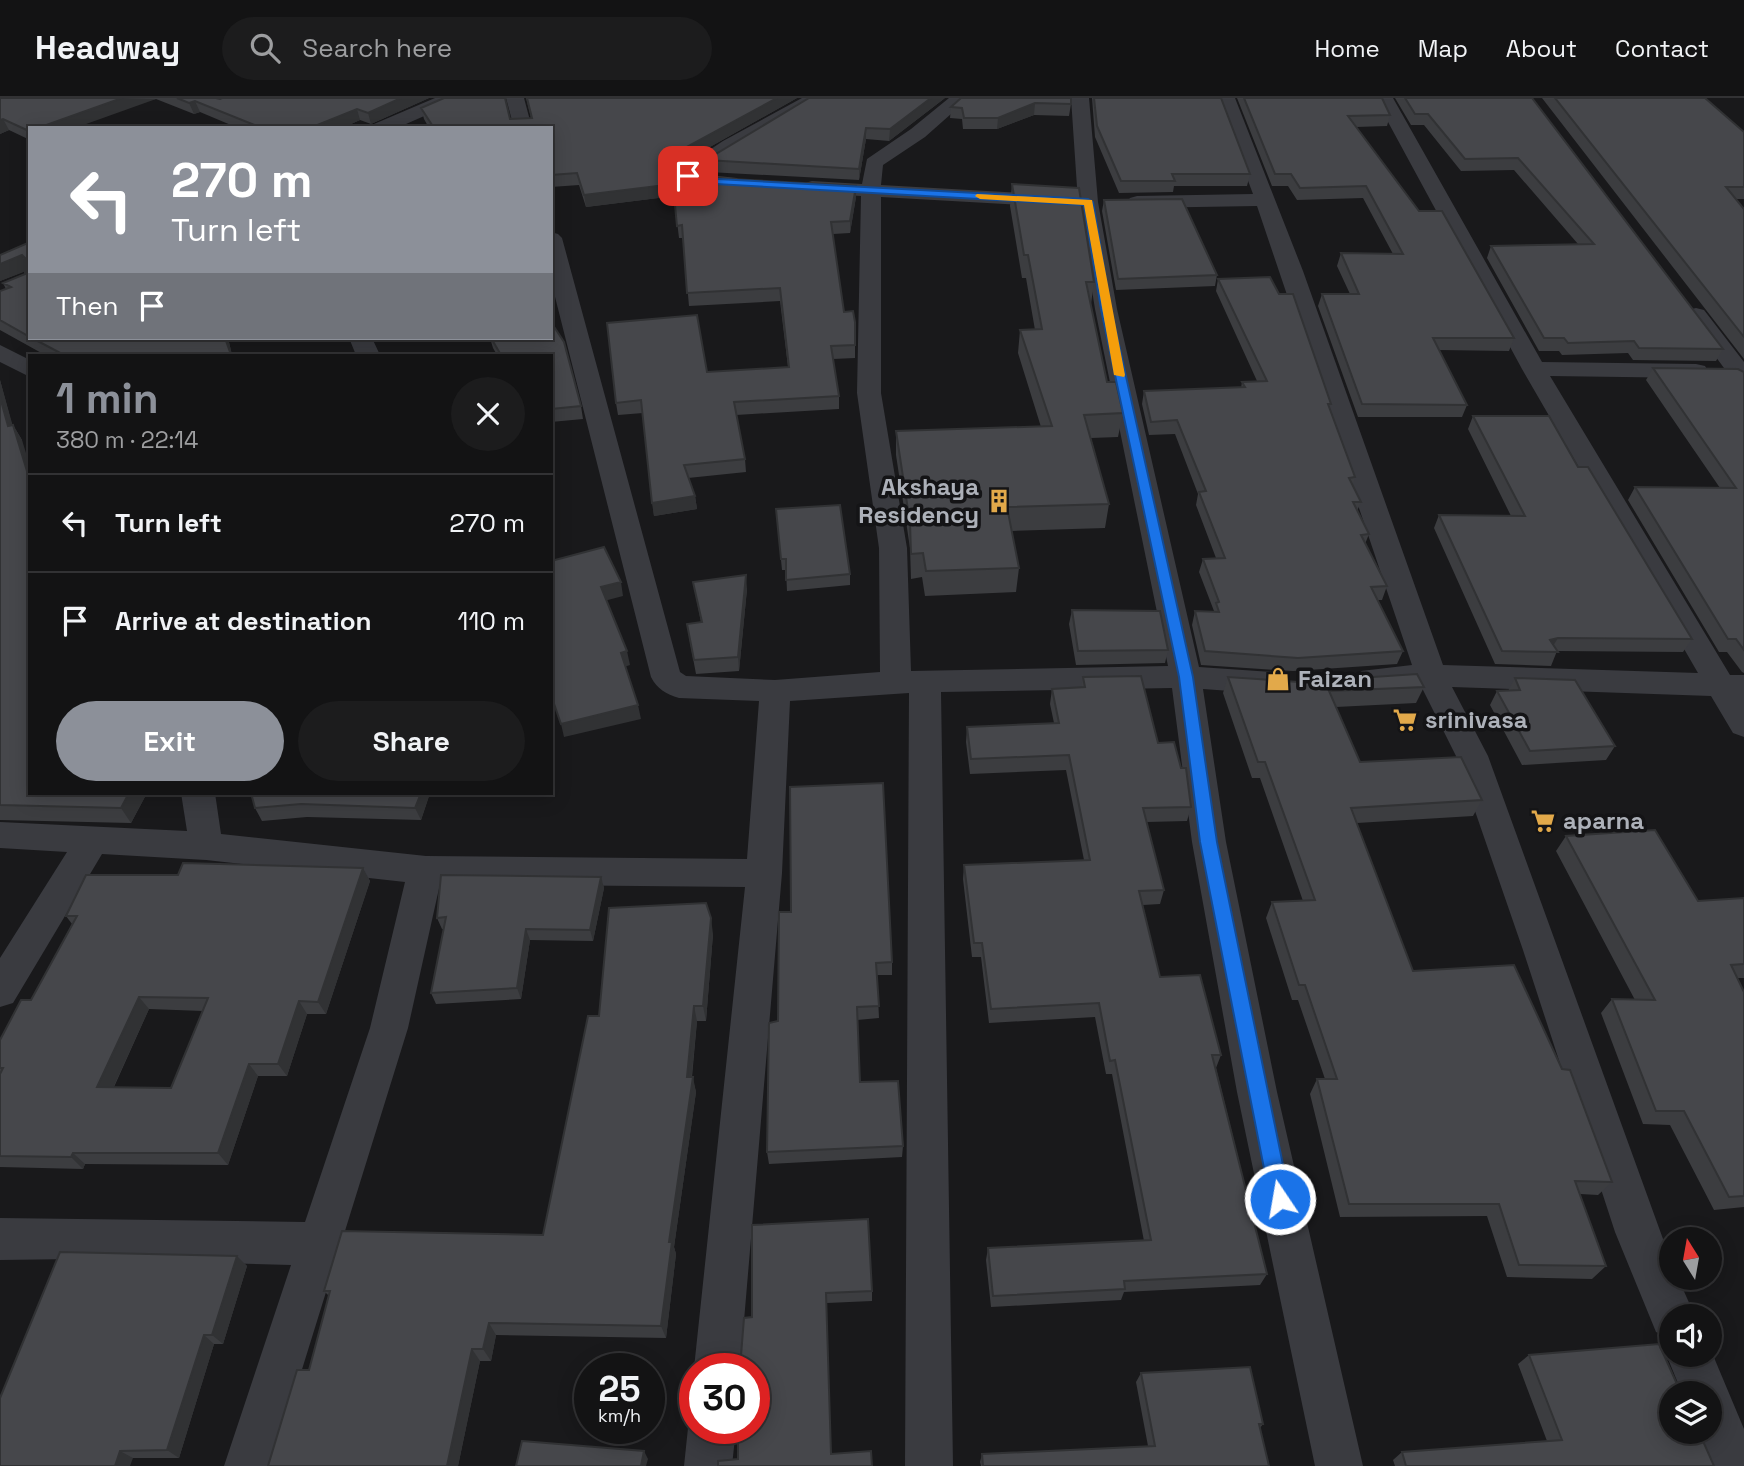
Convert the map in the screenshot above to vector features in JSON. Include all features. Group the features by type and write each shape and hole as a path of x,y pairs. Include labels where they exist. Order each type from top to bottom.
{"street":[{"path":"386,126 450,98"},
{"path":"515,98 522,126"},
{"path":"751,184 691,179 688,173 730,145 815,98"},
{"path":"929,1466 910,683 869,393 871,190 874,163 918,133 960,98"},
{"path":"1080,98 1102,202 1106,309 1186,677 1209,842 1254,1079 1339,1466"},
{"path":"1226,98 1371,497 1431,675 1472,756 1542,950 1637,1232 1667,1304"},
{"path":"1384,98 1534,369 1731,686 1744,725"},
{"path":"791,186 1102,202 1264,200"},
{"path":"553,246 666,677 679,687 775,691 910,683 1186,677 1320,683 1431,675 1731,686"},
{"path":"1681,295 1742,374"},
{"path":"0,352 28,369"},
{"path":"1534,369 1742,374"},
{"path":"718,1353 764,873 775,691"},
{"path":"198,795 206,846"},
{"path":"0,835 206,846 426,870 764,873"},
{"path":"0,991 94,838"},
{"path":"248,1466 317,1244 389,1028 426,870"},
{"path":"0,1239 74,1238 317,1244"},
{"path":"1722,1434 1735,1466"},
{"path":"708,1466 710,1444"}],"building":[{"path":"0,98 122,98 44,126 28,126 28,131 0,120"},
{"path":"177,98 401,98 368,113 357,109 315,126 257,126 195,101 189,103"},
{"path":"444,98 505,98 510,119 532,118 527,98 777,98 683,149 674,164 679,171 696,177 856,186 850,221 831,222 844,312 853,311 855,322 855,345 831,346 839,396 734,402 745,459 684,465 695,496 652,503 641,400 616,403 607,323 697,315 707,372 789,367 780,288 687,293 682,225 677,226 673,184 584,195 577,173 553,175 553,126 433,126 421,108"},
{"path":"809,98 931,98 890,129 866,128 859,169 706,160"},
{"path":"961,98 1071,98 1071,104 1035,103 998,118 964,118 962,108 951,107"},
{"path":"1094,98 1221,98 1250,174 1172,174 1175,181 1121,181 1097,126"},
{"path":"1244,98 1382,98 1390,115 1348,116 1419,211 1442,211 1514,338 1433,338 1467,405 1362,404 1322,294 1359,294 1341,253 1403,254 1366,186 1300,188 1291,174 1275,174"},
{"path":"1405,98 1532,98 1723,349 1639,348 1634,341 1568,343 1564,338 1544,338 1491,246 1594,244 1518,158 1465,159 1428,114 1415,114"},
{"path":"1555,98 1705,98 1744,132 1744,187 1726,187 1744,209 1744,337"},
{"path":"1012,184 1079,188 1094,282 1086,282 1107,382 1116,382 1123,413 1084,415 1109,504 1007,507 1019,568 926,571 923,553 911,554 910,523 896,431 1052,426 1020,330 1042,329 1028,255 1024,255"},
{"path":"1182,199 1217,275 1118,279 1104,200"},
{"path":"28,243 28,336 0,320 0,291 11,287 3,283 25,274 25,258 22,255 0,264 0,255"},
{"path":"1270,277 1279,294 1293,294 1331,404 1328,404 1355,477 1349,478 1361,502 1353,502 1369,534 1361,535 1387,586 1371,587 1403,651 1298,658 1205,651 1195,611 1219,612 1216,603 1219,602 1203,559 1225,558 1199,492 1206,491 1177,420 1151,422 1144,391 1245,387 1242,382 1267,381 1218,279"},
{"path":"553,325 564,342 581,406 553,409 553,354 500,354 492,340 553,340"},
{"path":"36,340 226,340 231,354 62,354"},
{"path":"1653,368 1738,369 1744,372 1744,650 1736,639 1728,639 1635,487 1736,488"},
{"path":"0,397 8,426 13,425 28,474 28,795 128,795 121,808 0,805"},
{"path":"1473,416 1549,416 1578,467 1588,467 1692,639 1558,638 1550,640 1558,652 1502,651 1439,515 1525,516"},
{"path":"840,505 850,574 786,580 786,559 781,559 776,509"},
{"path":"604,547 621,582 601,587 627,651 621,653 638,705 561,724 553,701 553,560"},
{"path":"746,575 738,657 694,660 687,624 702,622 693,582"},
{"path":"1072,610 1160,611 1168,650 1078,651"},
{"path":"1417,674 1424,687 1329,691 1360,762 1461,757 1482,800 1351,808 1413,971 1514,965 1562,1069 1570,1070 1612,1182 1575,1181 1606,1266 1519,1265 1499,1204 1349,1204 1317,1079 1337,1079 1305,985 1299,985 1272,902 1315,900 1265,762 1258,762 1228,677 1299,682"},
{"path":"1141,676 1158,743 1174,742 1181,768 1186,768 1191,807 1143,808 1164,890 1139,891 1160,977 1200,975 1221,1055 1212,1055 1267,1274 1124,1281 1125,1289 993,1296 988,1248 1151,1240 1115,1060 1110,1061 1099,1003 991,1009 982,943 974,943 964,865 1090,860 1069,755 971,759 967,727 1059,723 1052,689 1085,687 1083,677"},
{"path":"1515,678 1575,680 1615,746 1530,751 1497,691 1520,690"},
{"path":"883,783 892,962 876,963 879,1006 857,1007 860,1082 898,1081 903,1146 767,1152 769,1023 778,1021 779,912 791,912 790,787"},
{"path":"252,795 420,795 415,808 301,804 255,808"},
{"path":"1655,830 1698,901 1744,898 1744,964 1731,965 1744,992 1744,1196 1729,1197 1684,1111 1656,1111 1612,999 1655,1000 1566,836"},
{"path":"183,863 363,868 318,1002 299,1001 278,1064 249,1064 218,1153 0,1156 0,1074 3,1068 0,1068 0,1040 21,1000 31,1000 77,916 66,916 86,875 178,875","holes":["139,997 208,998 171,1088 97,1087"]},
{"path":"441,875 601,877 590,930 526,929 517,988 431,993 446,917 437,918"},
{"path":"706,903 711,918 703,1006 694,1006 687,1077 693,1077 669,1242 672,1242 661,1326 489,1323 483,1349 472,1349 447,1466 268,1466 297,1370 309,1370 330,1291 324,1291 342,1231 543,1235 588,1016 599,1016 609,908"},
{"path":"868,1219 872,1291 826,1293 831,1454 871,1451 872,1466 718,1466 718,1461 738,1459 738,1444 770,1444 770,1353 741,1353 744,1318 752,1317 752,1225"},
{"path":"60,1252 237,1256 212,1335 204,1335 167,1450 120,1451 115,1466 0,1466 0,1398"},
{"path":"1659,1344 1659,1367 1669,1367 1676,1381 1659,1381 1659,1444 1704,1444 1714,1466 1406,1466 1402,1452 1562,1440 1529,1355"},
{"path":"1250,1367 1269,1466 983,1466 982,1454 1155,1446 1141,1373"},
{"path":"522,1441 644,1451 641,1466 516,1466"}],"slow traffic":[{"path":"980,196 1088,202 1120,375"}],"place":[{"name":"Akshaya Residency","path":"999,501"},
{"name":"Faizan","path":"1278,679"},
{"name":"srinivasa","path":"1405,720"},
{"name":"aparna","path":"1543,821"}],"route":[{"path":"688,176 698,180 1088,202 1106,309 1140,474 1186,677 1209,842 1280,1199"}]}
